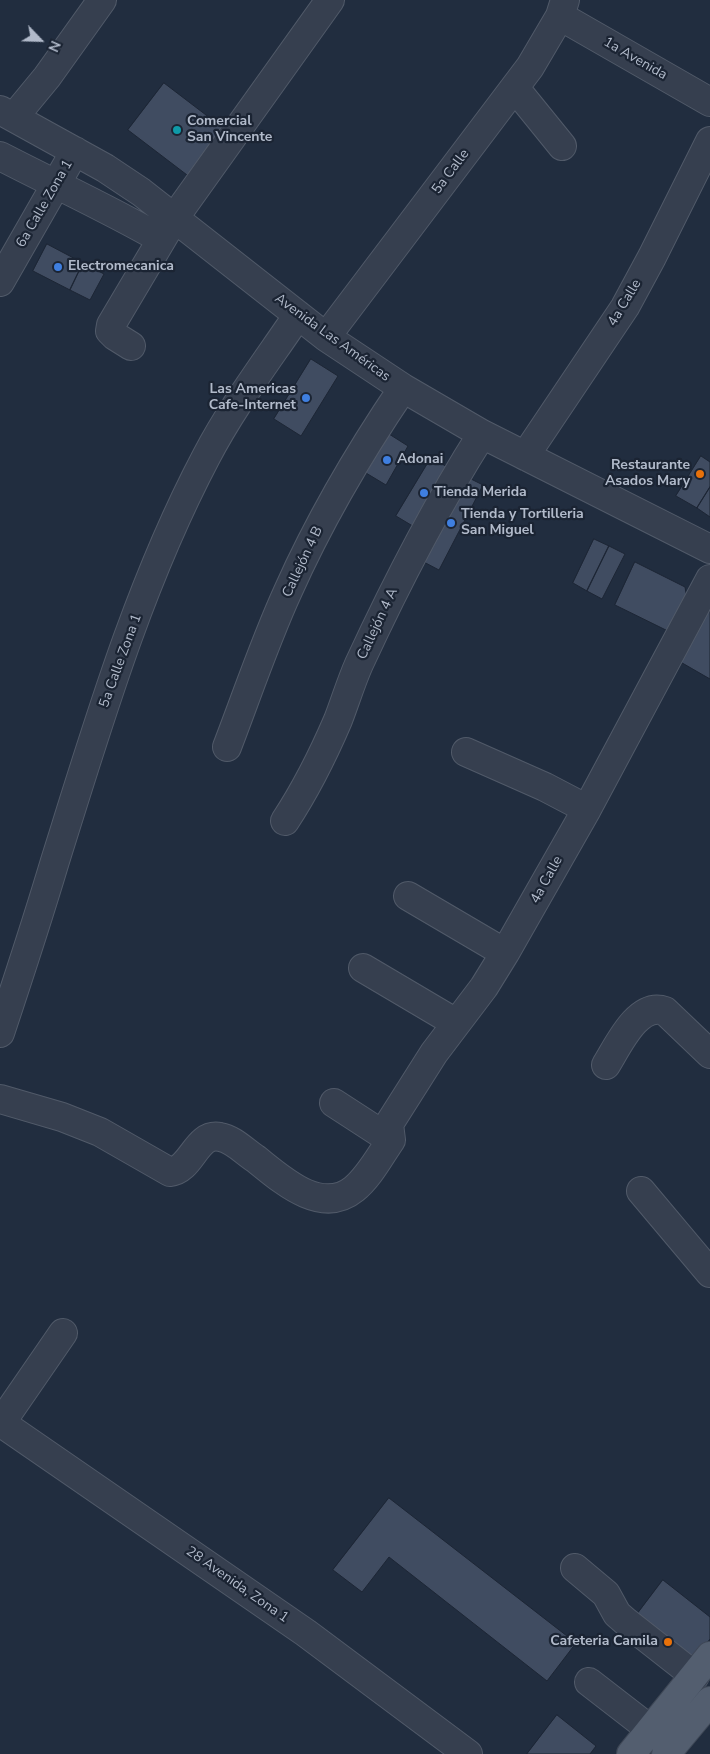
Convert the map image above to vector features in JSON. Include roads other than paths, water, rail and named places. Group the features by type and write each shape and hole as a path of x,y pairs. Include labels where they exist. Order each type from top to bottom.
{"main road":[{"path":"631,1754 702,1666"},
{"path":"666,1754 710,1701"}],"street":[{"path":"7,113 46,77 102,0"},
{"path":"130,346 114,336 110,331 111,325 168,228 330,0"},
{"name":"5a Calle","path":"326,337 515,88 530,67 562,8"},
{"name":"1a Avenida","path":"562,8 710,102"},
{"path":"515,88 528,101 562,146"},
{"name":"Avenida Las Américas","path":"7,113 134,187 168,228 403,388 482,434 710,549"},
{"name":"4a Calle","path":"525,456 625,307 710,140"},
{"name":"6a Calle Zona 1","path":"0,282 75,151"},
{"path":"0,156 112,211 168,228"},
{"name":"5a Calle Zona 1","path":"0,1033 87,758 134,624 185,499 207,455 298,315"},
{"name":"Callejón 4 B","path":"227,747 288,592 313,538 351,469 403,388"},
{"name":"Callejón 4 A","path":"285,821 317,766 338,719 358,666 408,561 446,490 482,434"},
{"name":"4a Calle","path":"0,1099 62,1117 100,1132 170,1172 179,1170 201,1144 214,1136 229,1140 294,1188 314,1196 343,1196 353,1190 371,1169 391,1140 389,1124 456,1023 484,987 505,953 587,809 710,578"},
{"path":"466,752 545,787 587,809"},
{"path":"408,896 505,953"},
{"path":"362,968 456,1023"},
{"path":"606,1065 636,1020 647,1010 657,1008 665,1012 710,1054"},
{"path":"334,1103 391,1140"},
{"path":"641,1192 710,1273"},
{"path":"0,1422 64,1333"},
{"name":"28 Avenida, Zona 1","path":"0,1422 306,1633 468,1754"},
{"path":"575,1568 606,1594 617,1614 625,1621 702,1666"},
{"path":"589,1682 651,1730"}],"place":[{"name":"Comercial San Vincente","path":"177,130"},
{"name":"Electromecanica","path":"58,267"},
{"name":"Las Americas Cafe-Internet","path":"306,398"},
{"name":"Adonai","path":"387,460"},
{"name":"Restaurante Asados Mary","path":"700,474"},
{"name":"Tienda Merida","path":"424,493"},
{"name":"Tienda y Tortilleria San Miguel","path":"451,523"},
{"name":"Cafeteria Camila","path":"668,1642"}]}
